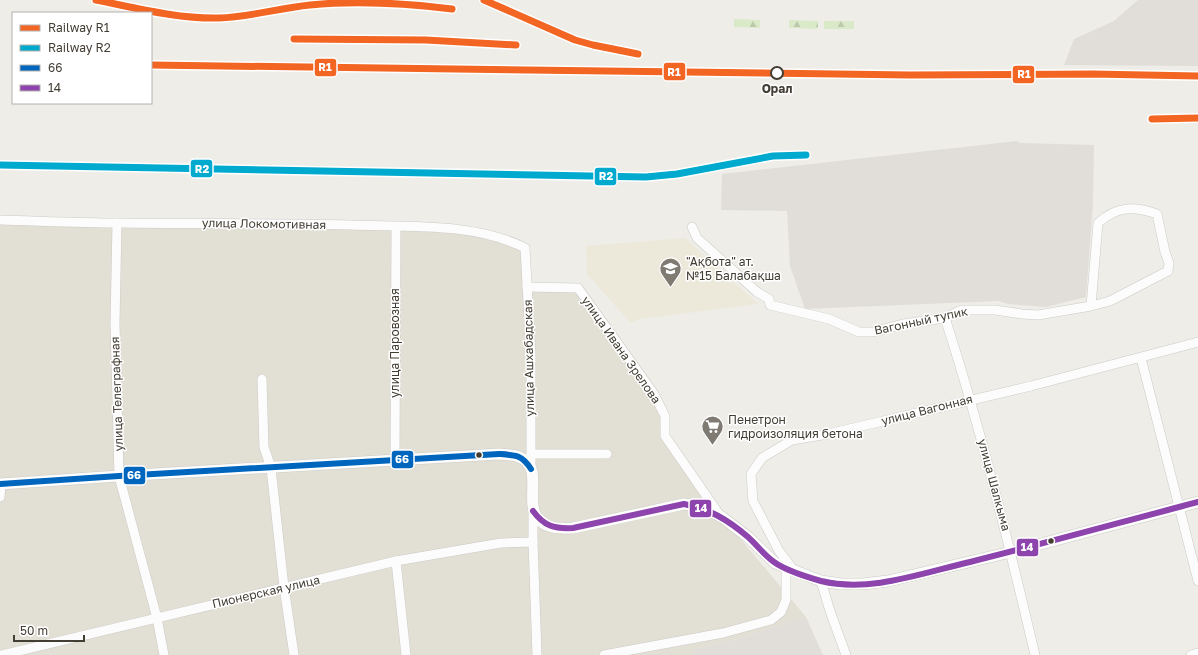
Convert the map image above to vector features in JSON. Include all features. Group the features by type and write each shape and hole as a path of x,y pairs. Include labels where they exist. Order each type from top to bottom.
{"street":[{"name":"Вагонный тупик","path":"692,227 697,238 757,292 769,299 770,305 829,319 859,332 873,332 903,324 945,318 961,310 996,310 1038,315 1090,306 1110,301 1168,271 1169,263 1163,245 1157,214 1122,208 1109,213 1098,223 1090,306"},
{"name":"улица Локомотивная","path":"0,220 117,223 259,222 469,230 509,240 525,248"},
{"name":"улица Телеграфная","path":"117,223 115,324 119,476 157,618 164,655"},
{"name":"улица Паровозная","path":"395,460 396,227"},
{"name":"улица Ашхабадская","path":"525,248 531,356 531,469"},
{"name":"улица Ивана Зрелова","path":"527,287 578,288 654,394 665,416 665,436 722,517"},
{"name":"улица Шалкыма","path":"945,318 971,399 1011,552 1035,655"},
{"name":"улица Вагонная","path":"791,570 752,501 751,474 762,458 792,440 828,434 1031,386 1198,342"},
{"path":"1140,358 1198,581"},
{"path":"262,379 264,447 271,468 284,587 294,655"},
{"path":"0,497 0,484 499,454 515,455 525,459 531,469 537,655"},
{"path":"531,454 607,454"},
{"name":"улица Ивана Зрелова","path":"533,511 544,523 558,529 573,528 684,504 703,507 722,517 748,537 775,563 821,581 848,584 888,581 1011,552 1198,502"},
{"name":"Пионерская улица","path":"2,655 396,561 501,543 533,542"},
{"path":"396,561 406,655"},
{"path":"604,655 723,633 771,620 781,612 786,600 791,570"},
{"path":"821,581 846,655"},
{"path":"1191,655 1198,653"}],"shaded area":[{"path":"1138,0 1198,0 1198,66 1064,65 1074,39 1114,21"},
{"path":"1017,141 1020,143 1094,145 1093,203 1086,297 1046,307 1008,304 999,301 805,309 790,266 787,211 721,210 722,174"},
{"path":"0,220 469,230 525,248 527,287 578,288 665,416 665,436 722,517 806,617 738,639 693,649 693,655 0,655"},
{"name":"\"Ақбота\" ат. №15 Балабақша","path":"685,238 758,304 640,319 631,323 587,274 586,246"},
{"path":"806,617 823,655 693,655 693,649 738,639"}],"green space":[{"path":"734,19 760,20 760,28 734,27"},
{"path":"789,20 818,21 818,29 789,28"},
{"path":"824,21 854,21 854,29 824,29"}],"rail line":[{"name":"R1","path":"96,0 157,12 204,18 231,17 298,6 328,3 363,2 452,9"},
{"name":"R1","path":"484,0 575,40 638,54"},
{"name":"R1","path":"294,39 426,40 516,45"},
{"name":"R1","path":"152,65 910,75 1092,74 1198,76"},
{"name":"R1","path":"1152,119 1198,118"},
{"name":"R2","path":"0,165 646,177 677,174 773,156 806,155"}],"transit line":[{"name":"66","path":"0,484 499,454 521,458 531,469"},
{"name":"14","path":"533,511 541,520 550,526 573,528 684,504 693,506 726,520 748,537 770,559 784,568 821,581 858,585 915,576 1198,502"}],"place":[{"name":"Орал","path":"777,73"},
{"name":"\"Ақбота\" ат. №15 Балабақша","path":"671,288"},
{"name":"Пенетрон гидроизоляция бетона","path":"713,446"}]}
